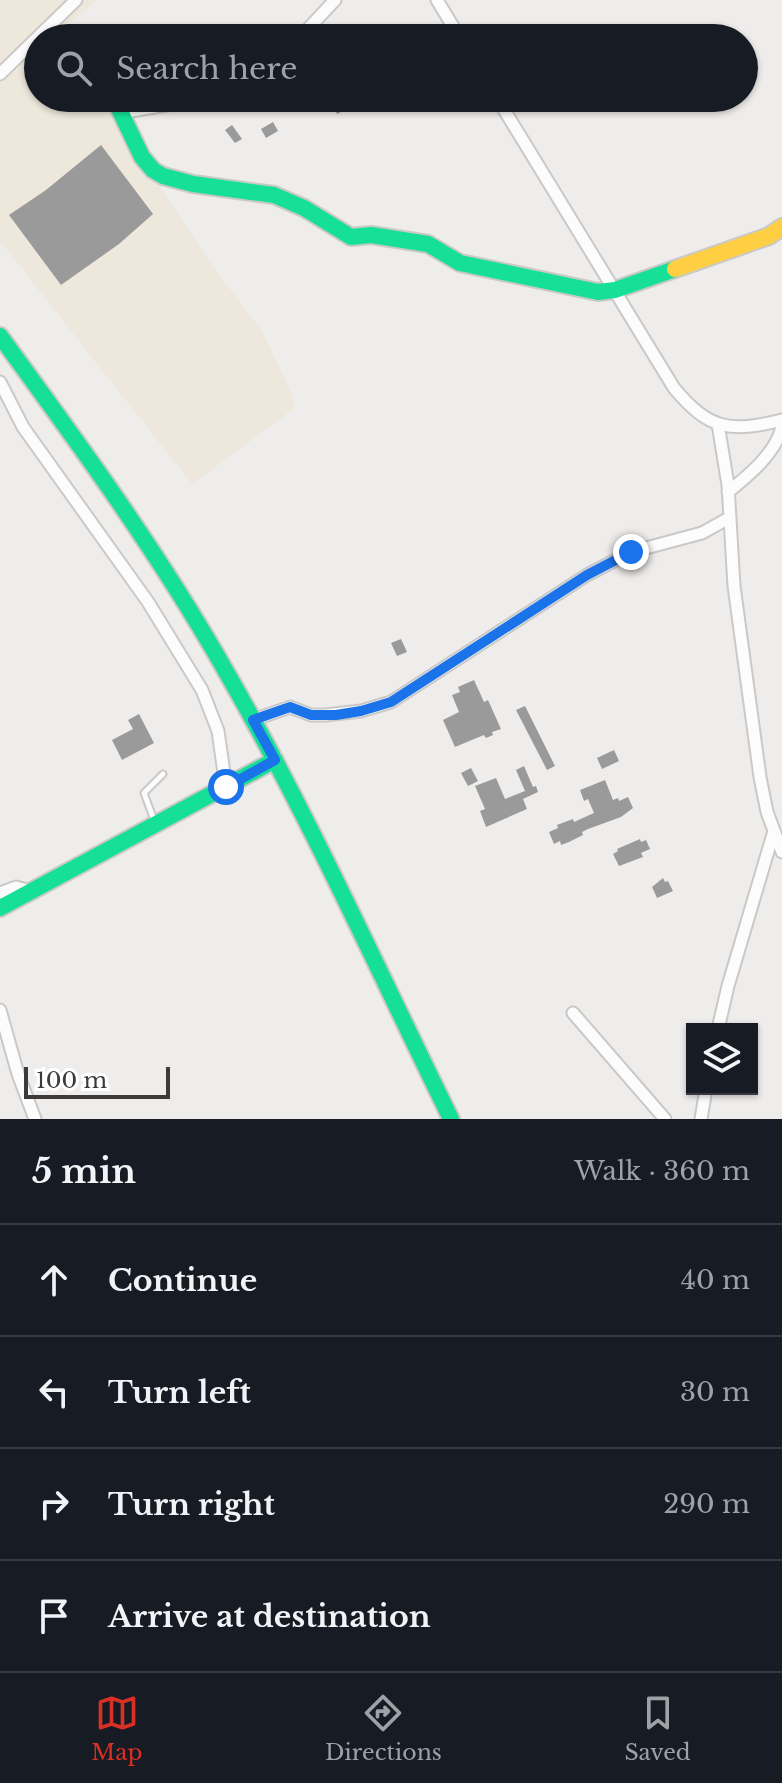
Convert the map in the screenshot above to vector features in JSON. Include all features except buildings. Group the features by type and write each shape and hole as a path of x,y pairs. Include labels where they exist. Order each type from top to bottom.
{"street":[{"path":"53,24 76,0"},
{"path":"310,24 335,0"},
{"path":"437,0 452,24"},
{"path":"0,74 24,52"},
{"path":"121,112 140,152 153,171 161,175 193,184 269,193 327,221 351,237 371,235 428,244 460,263 579,290 615,290 769,236 782,227"},
{"path":"506,112 674,388 701,416 730,428 782,420"},
{"path":"0,336 147,542 253,720 451,1119"},
{"path":"0,347 24,370"},
{"path":"0,382 23,427 140,591 202,690 218,731 226,787"},
{"path":"718,424 728,492 734,586 760,777 767,812 782,852"},
{"path":"728,492 758,467 780,435 782,427"},
{"path":"253,720 290,707 311,715 336,715 391,702 587,575 631,552 702,533 729,518"},
{"path":"0,908 275,760"},
{"path":"719,1023 774,830"},
{"path":"0,893 16,887 30,891"},
{"path":"0,1010 18,1074 35,1119"},
{"path":"573,1013 665,1119"},
{"path":"701,1119 705,1095"}],"lane":[{"path":"156,824 144,793 163,774"}],"shaded area":[{"path":"0,0 98,0 68,24 24,24 24,112 111,112 211,264 262,331 288,385 295,408 192,484 0,241"}],"traffic: fast":[{"path":"120,112 142,157 163,176 193,184 274,195 304,208 351,237 371,235 428,244 460,263 598,292 615,290 675,269"},
{"path":"0,336 145,540 224,668 313,835 451,1119"},
{"path":"0,908 275,760"}],"traffic: slow":[{"path":"675,269 769,236 782,227"}],"route":[{"path":"226,787 275,760 253,720 290,707 311,715 336,715 391,702 511,622 631,552"}]}
